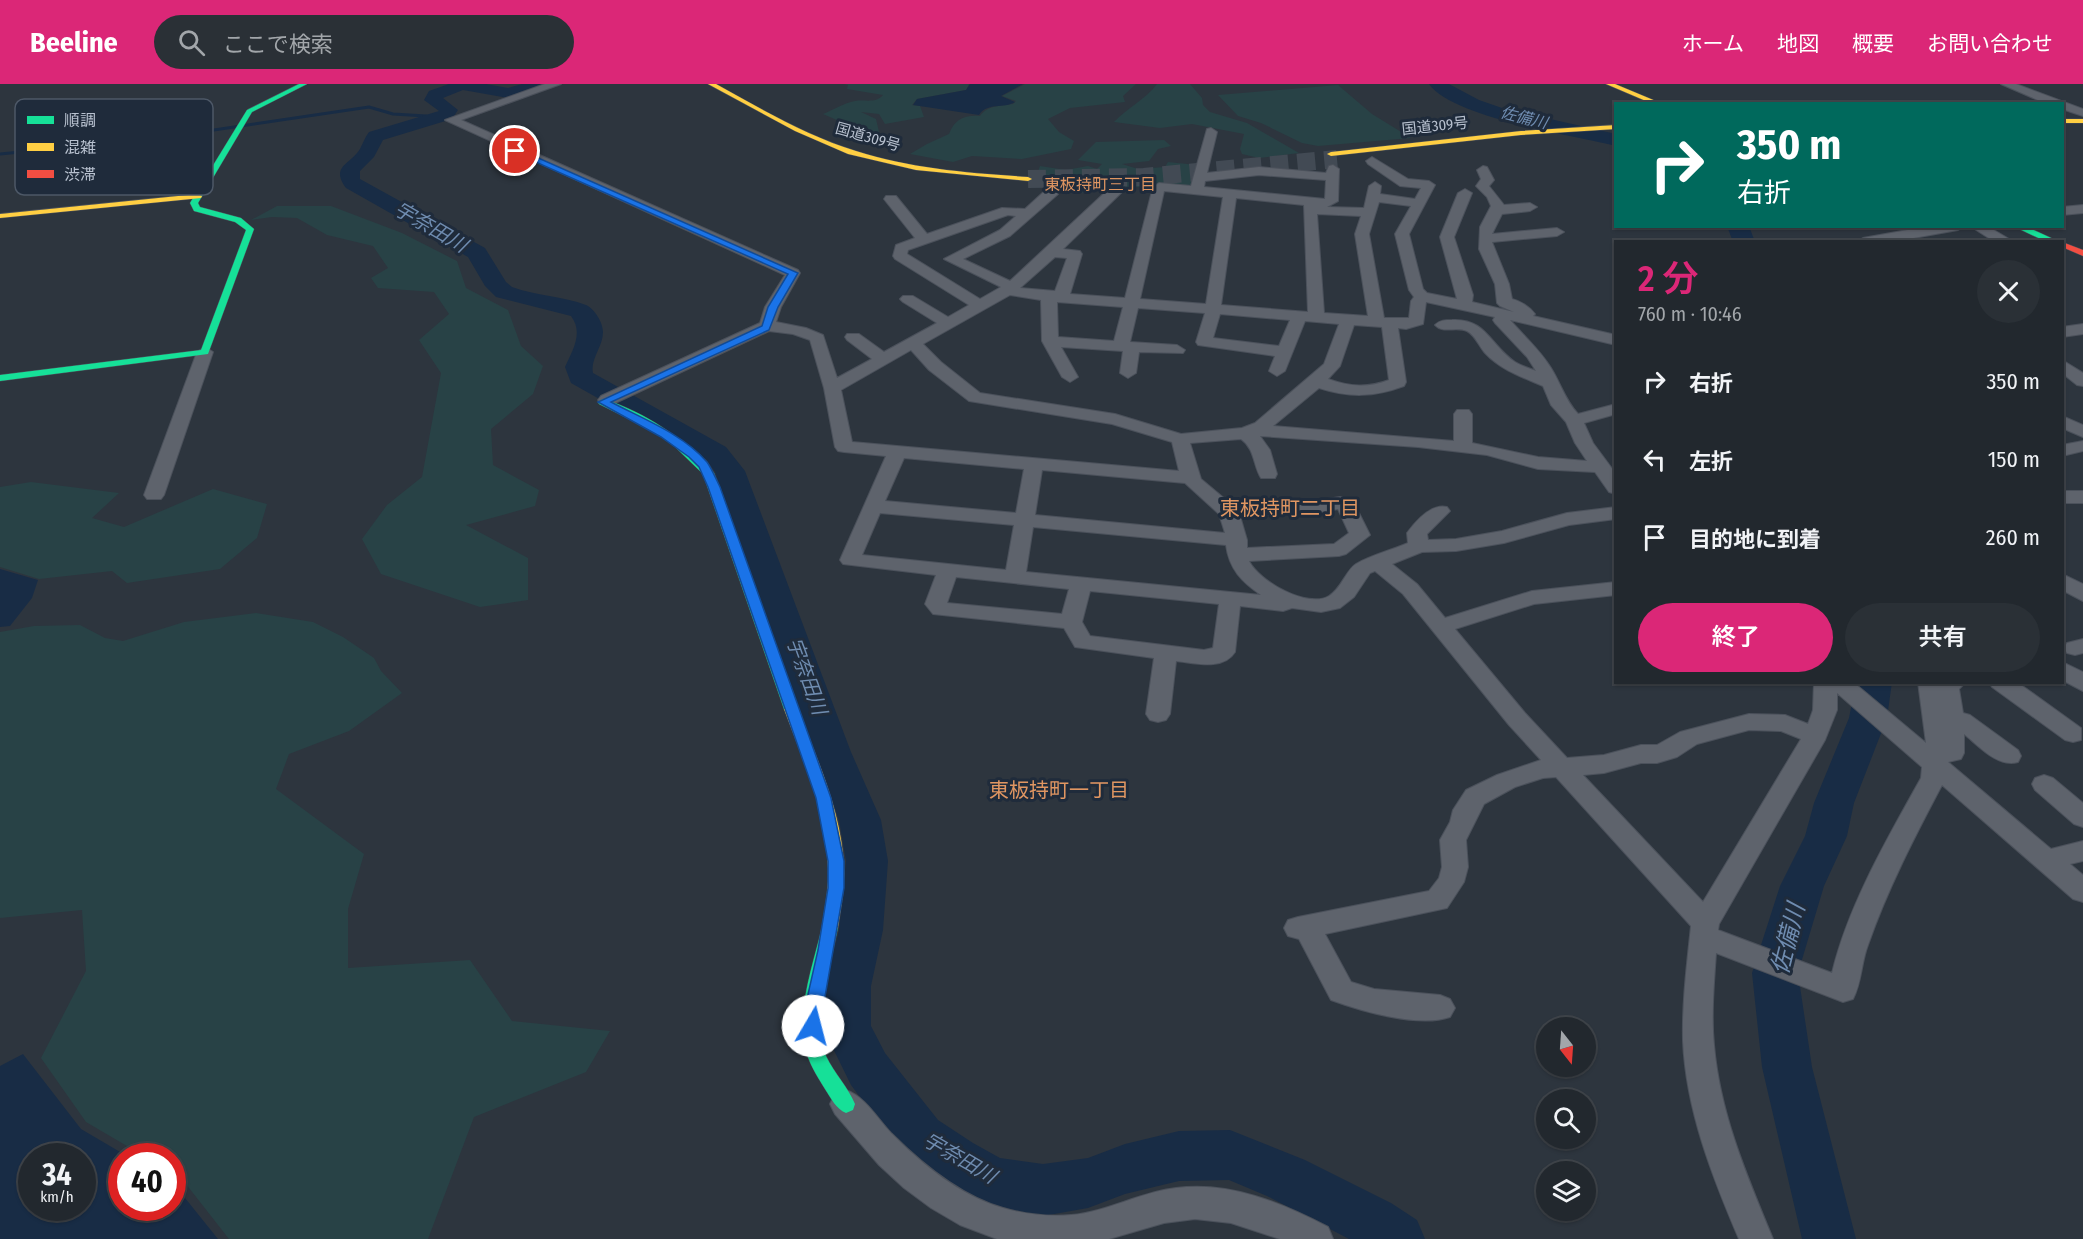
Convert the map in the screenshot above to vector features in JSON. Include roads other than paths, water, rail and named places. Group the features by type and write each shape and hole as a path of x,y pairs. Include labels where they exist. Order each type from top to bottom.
{"main road":[{"path":"213,171 249,111 304,84"},
{"name":"国道309号","path":"711,84 810,135 852,152 930,170 1029,176 939,166 861,148 825,134 726,84"},
{"path":"1609,84 1655,102"},
{"path":"2064,123 2083,123"},
{"name":"国道309号","path":"1334,165 1521,133 1614,127"},
{"name":"国道309号","path":"1334,165 1539,138 1614,133"},
{"path":"0,216 198,196"},
{"path":"0,378 205,352 250,230 238,220 197,209 194,203 198,196"},
{"path":"2022,228 2051,240"},
{"path":"2064,245 2083,253"},
{"path":"615,396 603,402 677,443 693,454 708,473 823,798 836,861 836,888 813,1012 812,1039 822,1065 846,1104"}],"street":[{"path":"556,84 451,120 793,273 773,307 767,326"},
{"path":"2006,84 2056,102"},
{"path":"2064,105 2083,113"},
{"path":"1198,184 1211,132"},
{"path":"1372,161 1405,183 1429,185 1402,234 1416,290 1422,297 1614,340"},
{"path":"1128,373 1126,346 1131,303 1159,187 1198,184 1259,171 1334,165 1331,201 1310,205"},
{"path":"1483,170 1488,180 1482,186 1491,195 1497,210"},
{"path":"1198,184 1230,194 1310,205 1373,198 1421,200 1464,196 1447,237 1465,295 1464,305"},
{"path":"832,388 950,324 1012,287 1118,188"},
{"path":"1053,191 1005,233 951,259 1012,287 1015,292 1055,297 1406,324 1417,321 1419,300 1422,297"},
{"path":"1230,194 1214,309 1204,342 1284,352"},
{"path":"1317,381 1350,392 1366,393 1398,382 1362,234 1373,198"},
{"path":"891,199 924,240"},
{"path":"1310,205 1316,317"},
{"path":"1497,210 1530,207"},
{"path":"2064,212 2083,209"},
{"path":"1497,210 1488,225 1485,239 1486,252 1499,276 1505,303 1513,304 1534,321"},
{"path":"981,306 900,256 901,248 1007,211 1026,213"},
{"path":"1862,237 1901,235 1946,228"},
{"path":"1980,228 2003,240"},
{"path":"1485,239 1557,232"},
{"path":"1922,232 1954,240"},
{"path":"1051,252 1075,254 1062,294 1049,299 1050,341 1070,377"},
{"path":"908,299 950,324"},
{"path":"1277,371 1299,316"},
{"path":"1249,432 1261,427 1332,366 1348,320"},
{"path":"1501,320 1533,354 1560,405 1574,420 1584,443 1614,485"},
{"path":"1443,324 1462,324 1475,329 1491,350 1510,366 1550,383"},
{"path":"615,396 767,326 815,335 832,388 844,447 1191,478"},
{"path":"2064,332 2083,329"},
{"path":"854,337 884,360"},
{"path":"1050,341 1177,350"},
{"path":"914,344 935,366 975,397 1115,419 1180,439 1249,432 1295,431 1463,447 1488,450 1538,463 1601,467"},
{"path":"154,495 205,352"},
{"path":"2064,367 2083,381"},
{"path":"1574,420 1614,410"},
{"path":"1463,414 1463,447"},
{"path":"2064,422 2083,432"},
{"path":"1249,432 1260,448 1268,474"},
{"path":"1180,439 1191,478 1230,516 1238,547 1238,561 1252,580 1275,594 1291,600 1318,605 1332,603 1355,581 1362,569 1419,546 1456,545 1504,537 1567,519 1614,513"},
{"path":"2064,451 2083,446"},
{"path":"897,452 850,561 1283,604 1291,600"},
{"path":"1015,578 1034,464"},
{"path":"2064,497 2083,497"},
{"path":"873,506 1025,520 1238,547 1339,550 1360,535 1346,504 1340,502 1315,507 1227,512"},
{"path":"1419,546 1417,533 1440,511"},
{"path":"1377,562 1410,589 1517,719 1565,767 1705,930 1843,990 1852,946 1899,841 1933,778 1938,742 1929,684"},
{"path":"946,572 936,604 941,609 1071,622"},
{"path":"2064,582 2075,594"},
{"path":"1081,585 1071,622 1083,642 1204,657 1215,657 1224,652 1230,599"},
{"path":"1442,626 1532,598 1571,596 1614,588"},
{"path":"1158,714 1166,652"},
{"path":"2064,670 2083,683"},
{"path":"1789,784 1782,770 1813,704 1809,684"},
{"path":"1756,1239 1740,1203 1716,1135 1700,1060 1698,1023 1705,930 1789,784 1823,718 1825,684"},
{"path":"1840,684 2083,891"},
{"path":"1934,763 1951,766 1952,718 1947,685 1950,684"},
{"path":"2003,684 2073,734"},
{"path":"1952,718 1962,721 2009,756"},
{"path":"1440,1008 1374,1002 1341,991 1302,927 1437,900 1451,882 1455,867 1453,840 1466,810 1475,797 1506,781 1541,769 1604,764 1641,754 1657,754 1668,751 1689,738 1749,722 1785,723 1802,731"},
{"path":"2044,784 2083,817"},
{"path":"2047,861 2083,851"},
{"path":"846,1104 887,1153 925,1186 947,1203 979,1221 1009,1231 1037,1234 1071,1232 1176,1204 1209,1202 1263,1216 1291,1226 1316,1239"}],"water":[{"path":"970,84 1023,84 1001,96 1015,102 986,108 979,115 913,105 917,99 966,90"},
{"path":"0,569 38,580 32,598 10,626 0,627"},
{"path":"23,1054 81,1129 108,1145 108,1221 186,1221 186,1199 218,1239 0,1239 0,1066"}],"waterway":[{"name":"宇奈田川","path":"543,84 508,93 462,85 435,95 433,100 449,110 446,115 376,136 367,153 352,167 350,179 353,184 477,253 497,286 504,292 580,311 586,318 590,332 590,339 578,367 580,377 716,453 730,471 832,752 860,820 867,861 861,930 848,986 847,1028 868,1069 920,1137 955,1161 994,1182 1043,1190 1088,1183 1125,1169 1179,1156 1230,1155 1286,1178 1372,1222 1398,1239"},
{"name":"佐備川","path":"1438,84 1453,95 1496,112 1614,140"},
{"path":"213,130 369,107 393,114 426,116 433,119"},
{"path":"0,154 15,153"},
{"name":"佐備川","path":"1739,228 1743,240"},
{"name":"佐備川","path":"1829,1239 1787,1067 1775,973 1802,886 1826,836 1834,803 1868,718 1874,684"}],"tunnel":[{"path":"1028,179 1144,177 1337,159"}],"district":[{"name":"東板持町三丁目","path":"1100,184"},
{"name":"東板持町二丁目","path":"1290,508"},
{"name":"東板持町一丁目","path":"1059,790"}]}
